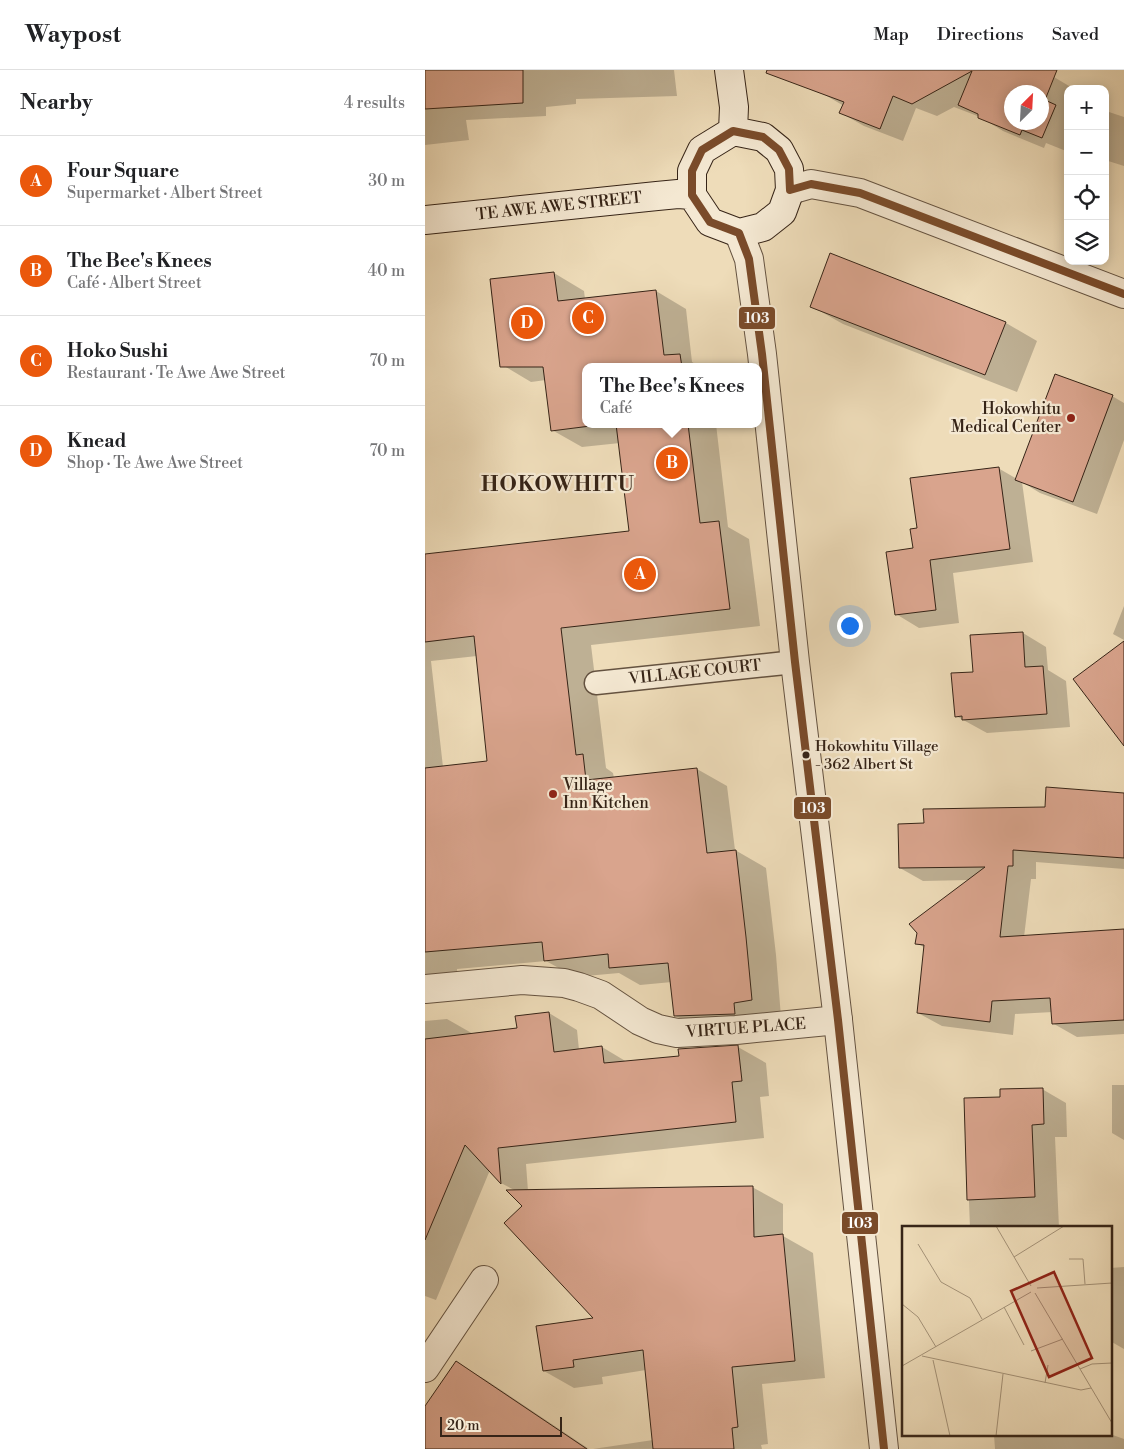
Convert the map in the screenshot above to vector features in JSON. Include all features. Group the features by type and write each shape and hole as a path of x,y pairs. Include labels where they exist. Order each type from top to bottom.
{"street":[{"path":"729,70 734,107 733,131"},
{"path":"733,131 763,137 779,150 789,169 791,190 782,212 763,227 739,232 710,222 692,195 692,171 702,150 733,131"},
{"path":"791,190 811,184 860,193 1124,294"},
{"name":"TE AWE AWE STREET","path":"425,220 657,196 692,195"},
{"path":"739,232 749,259 762,354 795,662 838,1020 884,1449"},
{"name":"VIRTUE PLACE","path":"425,989 522,980 564,984 601,995 641,1021 658,1029 677,1033 736,1030 838,1020"},
{"path":"425,1368 484,1280"}],"lane":[{"name":"VILLAGE COURT","path":"596,683 795,662"}],"building":[{"path":"425,70 523,70 523,103 425,109"},
{"path":"767,70 1057,70 1049,90 1049,85 1004,85 1004,129 978,118 978,114 958,105 972,71 912,104 893,96 880,129 839,113 844,102 766,73"},
{"path":"1049,102 1056,105 1049,122"},
{"path":"1008,130 1022,130 1020,135"},
{"path":"1022,130 1045,130 1042,138"},
{"path":"830,253 1006,322 985,375 810,307"},
{"path":"554,272 558,301 656,290 664,355 680,354 681,363 582,363 582,427 551,431 543,367 500,367 490,279"},
{"name":"Hokowhitu Medical Center","path":"1055,374 1113,395 1073,502 1015,480"},
{"path":"616,428 688,428 700,523 719,521 730,609 561,628 576,755 583,754 586,780 697,768 707,853 736,850 752,1000 734,1003 735,1014 674,1016 668,963 609,968 608,954 544,961 542,942 425,952 425,768 487,761 474,636 425,642 425,554 629,531"},
{"path":"999,467 1010,549 930,560 936,610 895,615 886,552 913,548 910,529 917,528 910,478"},
{"path":"1023,632 1025,667 1043,666 1047,714 962,720 962,716 955,717 951,673 973,672 970,635"},
{"path":"1124,641 1124,746 1073,679"},
{"path":"1046,787 1124,793 1124,858 1013,850 1013,866 1008,866 1000,937 1124,929 1124,1020 1052,1024 1050,998 992,1001 990,1022 917,1013 924,945 915,944 917,933 909,924 985,867 899,868 898,824 924,823 923,809 1045,807"},
{"path":"549,1012 554,1052 602,1046 604,1063 679,1056 678,1049 738,1045 742,1081 732,1082 736,1122 498,1148 501,1184 465,1145 425,1240 425,1039 517,1028 515,1016"},
{"path":"1043,1088 1044,1124 1032,1125 1035,1197 967,1200 964,1098 1000,1097 1000,1089"},
{"path":"753,1186 754,1237 783,1234 795,1361 732,1367 738,1427 732,1428 734,1449 653,1449 643,1350 573,1360 574,1367 543,1371 536,1326 593,1318 504,1223 522,1206 506,1190"},
{"path":"456,1361 587,1449 425,1449 425,1406"}],"transit line":[{"name":"103","path":"884,1449 838,1020 795,662 762,354 749,259 739,233 710,222 692,195 692,171 702,150 733,131 763,137 779,150 789,169 790,190 811,184 860,193 1124,294"}],"place":[{"name":"Hoko Sushi","path":"588,318"},
{"name":"Knead","path":"527,323"},
{"name":"Hokowhitu Medical Center","path":"1071,418"},
{"name":"The Bee's Knees","path":"672,463"},
{"name":"Four Square","path":"640,574"},
{"name":"Hokowhitu Village - 362 Albert St","path":"806,755"},
{"name":"Village Inn Kitchen","path":"553,794"}],"district":[{"name":"HOKOWHITU","path":"558,485"}]}
